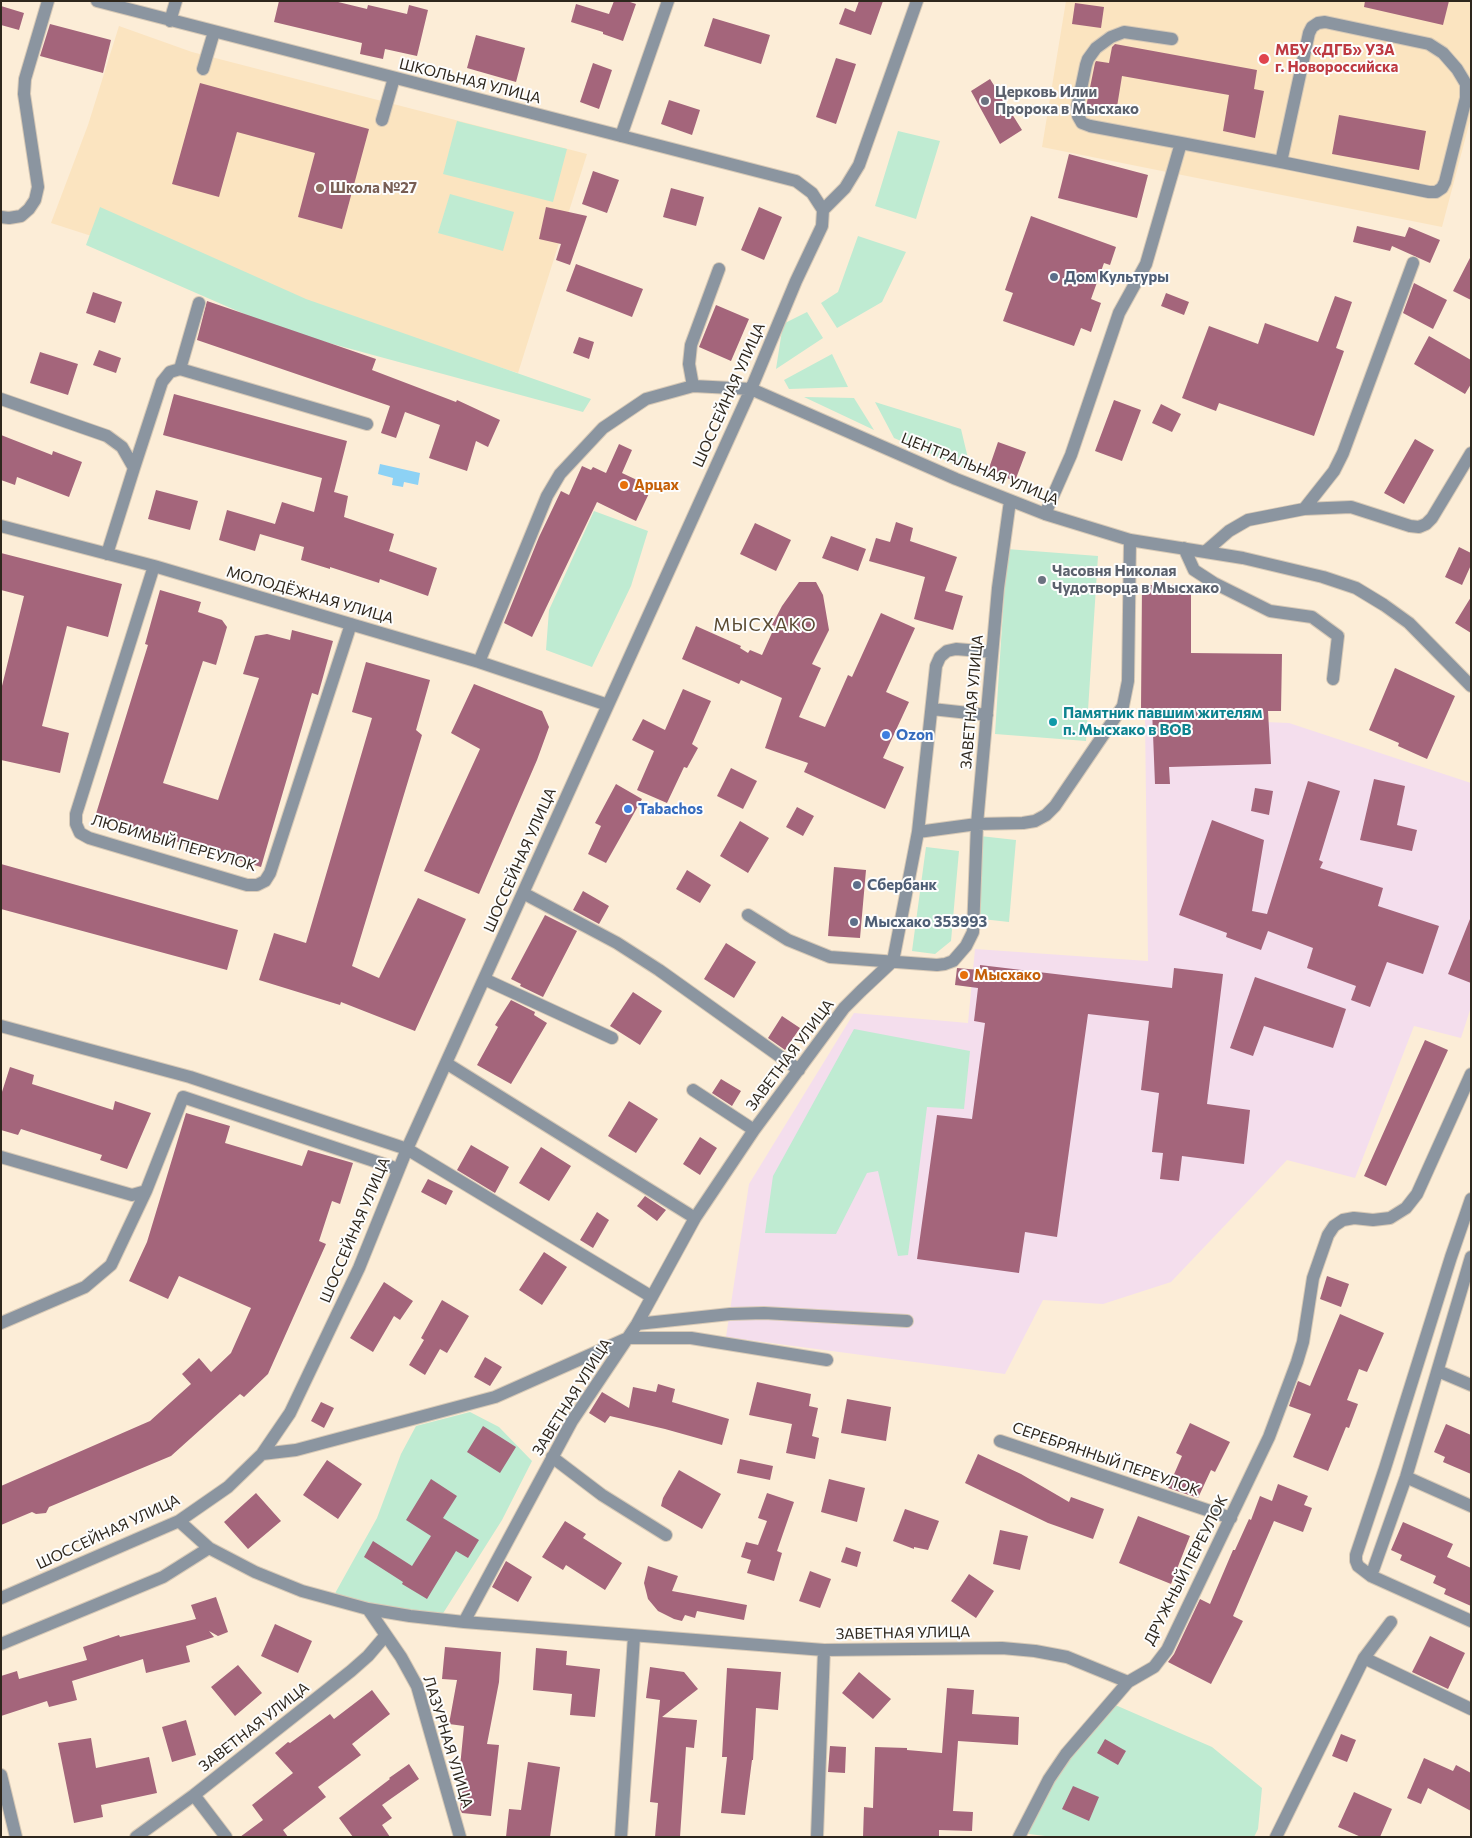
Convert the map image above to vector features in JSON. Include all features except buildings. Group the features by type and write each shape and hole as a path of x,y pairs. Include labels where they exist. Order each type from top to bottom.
{"street":[{"path":"1,216 9,218 21,216 35,200 38,187 24,94 27,73 48,1"},
{"name":"ШКОЛЬНАЯ УЛИЦА","path":"97,1 796,181 812,193 823,210"},
{"path":"170,21 176,1"},
{"path":"621,136 668,1"},
{"path":"823,210 845,188 859,165 917,1"},
{"path":"1172,39 1124,32 1096,48 1086,65 1077,108 1078,116 1082,123 1090,126 1436,192 1442,188 1445,182 1466,98 1466,84 1457,69 1443,53 1429,44 1324,22 1318,23 1312,27 1309,33 1281,162"},
{"path":"203,69 214,32"},
{"path":"382,120 394,78"},
{"path":"1045,514 1071,455 1119,313 1146,264 1181,143"},
{"name":"ШОССЕЙНАЯ УЛИЦА","path":"1,1598 179,1521 228,1487 262,1454 290,1413 355,1276 398,1169 751,389 796,281 822,226 823,210"},
{"path":"1304,509 1334,471 1343,453 1413,263"},
{"path":"693,386 689,364 691,345 719,269"},
{"path":"180,368 199,303"},
{"path":"107,554 162,382 170,372 180,368 366,424"},
{"path":"479,662 546,496 560,474 603,428 646,399 693,386 751,389"},
{"name":"ЦЕНТРАЛЬНАЯ УЛИЦА","path":"751,389 1010,501 1045,514 1130,540 1243,558 1323,577 1356,588 1409,623 1471,686"},
{"path":"1,399 107,436 122,447 134,468"},
{"path":"1206,551 1229,531 1248,520 1304,509 1350,507 1418,527 1426,524 1432,518 1471,453"},
{"name":"ЗАВЕТНАЯ УЛИЦА","path":"748,915 788,940 830,957 945,964 953,961 966,946 975,924 977,824 998,588 1010,501"},
{"name":"МОЛОДЁЖНАЯ УЛИЦА","path":"1,526 154,566 351,624 479,662 608,705"},
{"path":"918,832 977,824 1035,821 1046,815 1060,798 1123,706 1128,681 1130,540"},
{"path":"1184,548 1194,570 1214,584 1270,612 1312,617 1338,636 1332,679"},
{"name":"ЛЮБИМЫЙ ПЕРЕУЛОК","path":"154,566 76,814 76,824 80,833 89,838 247,885 257,885 265,881 270,873 351,624"},
{"path":"893,961 918,832 936,666 940,657 947,651 956,649 992,652"},
{"path":"932,708 987,715"},
{"path":"523,893 617,944 651,965 799,1070"},
{"name":"ЗАВЕТНАЯ УЛИЦА","path":"464,1622 572,1421 637,1324 695,1218 754,1130 844,1008 893,961"},
{"path":"484,979 612,1038"},
{"path":"1,1026 190,1077 407,1149 652,1297"},
{"path":"446,1062 695,1218"},
{"name":"ДРУЖНЫЙ ПЕРЕУЛОК","path":"1019,1837 1049,1779 1066,1754 1128,1682 1154,1666 1167,1650 1269,1437 1303,1342 1313,1278 1328,1235 1334,1226 1343,1220 1354,1218 1373,1220 1390,1218 1406,1208 1417,1194 1471,1074"},
{"path":"1,1323 85,1287 111,1265 146,1191 190,1077"},
{"path":"693,1090 754,1130"},
{"path":"183,1097 398,1169"},
{"path":"1,1156 132,1195 146,1191"},
{"path":"1471,1199 1356,1555 1358,1566 1372,1576 1471,1621"},
{"path":"1372,1576 1406,1477 1470,1263"},
{"path":"637,1324 730,1314 764,1313 906,1321"},
{"path":"262,1454 296,1450 495,1397 628,1338 691,1338 827,1360"},
{"path":"1438,1371 1471,1385"},
{"name":"СЕРЕБРЯННЫЙ ПЕРЕУЛОК","path":"1000,1441 1231,1518"},
{"path":"552,1457 602,1495 666,1535"},
{"path":"1406,1477 1471,1506"},
{"name":"ЗАВЕТНАЯ УЛИЦА","path":"179,1521 209,1548 255,1572 302,1591 368,1609 464,1622 824,1650 1002,1648 1035,1651 1067,1657 1128,1682"},
{"path":"1,1644 163,1577 209,1548"},
{"name":"ЛАЗУРНАЯ УЛИЦА","path":"368,1609 417,1686 460,1837"},
{"path":"1279,1836 1364,1658 1391,1622"},
{"name":"ЗАВЕТНАЯ УЛИЦА","path":"136,1837 194,1795 351,1672 386,1635"},
{"path":"621,1837 634,1636"},
{"path":"816,1837 824,1650"},
{"path":"1364,1658 1471,1710"},
{"path":"1,1775 16,1837"},
{"path":"194,1795 226,1837"}],"shaded area":[{"name":"МБУ «ДГБ» УЗА г. Новороссийска","path":"1066,1 1471,1 1471,117 1442,227 1042,147"},
{"name":"Школа №27","path":"119,26 192,52 587,154 518,373 51,223 88,125"},
{"path":"1145,717 1289,723 1471,783 1471,1007 1461,1038 1414,1026 1355,1178 1287,1160 1171,1282 1103,1304 1043,1300 1005,1374 726,1337 749,1184 854,1013 968,1023 975,949 1148,961"}],"green space":[{"path":"457,121 567,149 553,202 443,174"},
{"path":"898,131 940,141 916,219 875,206"},
{"path":"450,194 514,212 503,251 438,233"},
{"path":"100,207 306,299 591,399 583,412 281,330 86,245"},
{"path":"858,236 906,252 882,302 837,328 821,303 838,292"},
{"path":"807,312 823,338 776,369 783,324"},
{"path":"832,354 848,387 789,389 784,380"},
{"path":"804,397 854,398 874,430"},
{"path":"875,402 961,429 971,471 894,438"},
{"path":"594,511 648,531 631,586 592,667 546,650 549,610"},
{"path":"1007,549 1098,556 1086,741 995,734"},
{"path":"980,836 1016,840 1009,922 973,918"},
{"path":"926,847 959,851 951,941 935,954 912,951"},
{"path":"854,1029 970,1051 964,1109 927,1107 908,1255 898,1256 878,1171 867,1173 836,1234 765,1233 773,1176"},
{"path":"470,1412 499,1427 532,1461 502,1520 442,1615 375,1608 333,1597 377,1518 401,1454 416,1426"},
{"path":"1113,1704 1212,1747 1262,1788 1258,1829 1254,1837 1053,1837 1021,1833 1042,1784"}],"water":[{"path":"380,464 420,473 418,485 404,482 403,487 392,485 393,478 378,474"}],"place":[{"name":"МБУ «ДГБ» УЗА г. Новороссийска","path":"1264,59"},
{"name":"Церковь Илии Пророка в Мысхако","path":"985,101"},
{"name":"Школа №27","path":"320,188"},
{"name":"Дом Культуры","path":"1054,277"},
{"name":"Арцах","path":"624,485"},
{"name":"Часовня Николая Чудотворца в Мысхако","path":"1042,580"},
{"name":"Памятник павшим жителям п. Мысхако в ВОВ","path":"1053,722"},
{"name":"Ozon","path":"886,735"},
{"name":"Tabachos","path":"628,809"},
{"name":"Сбербанк","path":"857,885"},
{"name":"Мысхако 353993","path":"854,922"},
{"name":"Мысхако","path":"964,975"}],"district":[{"name":"МЫСХАКО","path":"765,625"}]}
